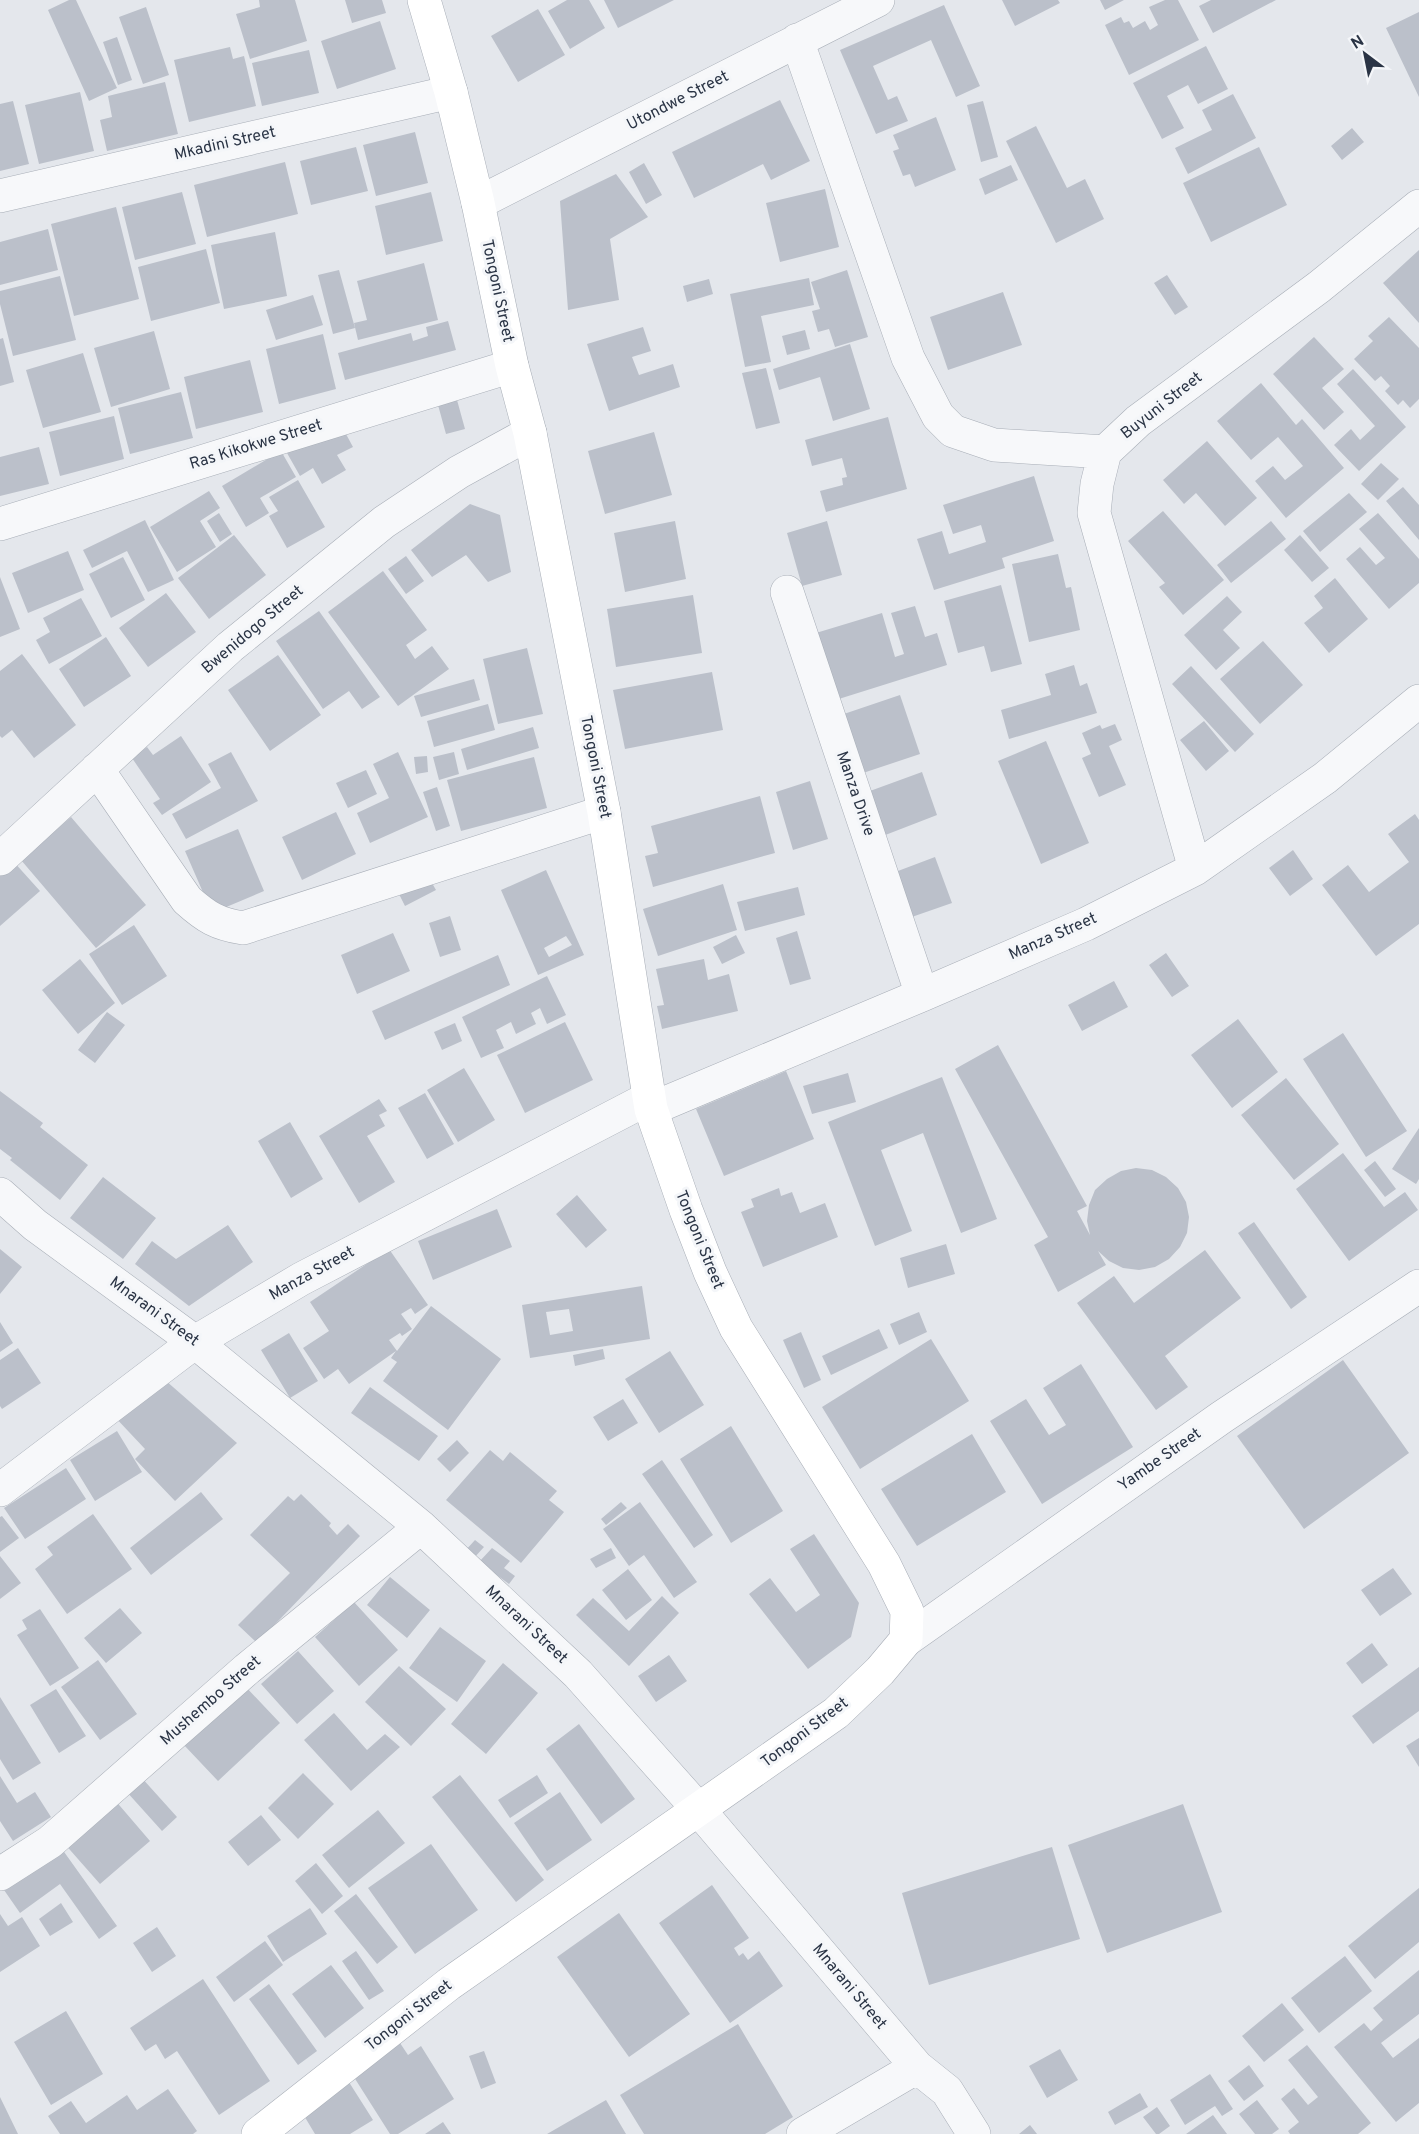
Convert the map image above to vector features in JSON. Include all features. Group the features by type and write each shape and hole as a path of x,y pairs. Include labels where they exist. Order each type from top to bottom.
{"street":[{"name":"Tongoni Street","path":"258,2134 449,1984 836,1713 880,1671 906,1640 907,1611 884,1564 736,1328 710,1272 686,1210 650,1103 604,812 531,433 513,366 478,203 424,0"},
{"name":"Utondwe Street","path":"478,203 878,0"},
{"path":"797,40 908,358 938,416 953,431 994,445 1105,452"},
{"name":"Mkadini Street","path":"0,196 450,92"},
{"name":"Buyuni Street","path":"1195,869 1094,513 1097,484 1105,452 1138,421 1319,287 1419,206"},
{"name":"Ras Kikokwe Street","path":"0,524 513,366"},
{"name":"Bwenidogo Street","path":"0,859 230,647 384,522 459,472 531,433"},
{"name":"Manza Drive","path":"787,592 922,995"},
{"name":"Manza Street","path":"0,1490 195,1342 301,1279 650,1103 922,995 1086,924 1195,869 1325,778 1419,701"},
{"path":"97,769 187,900 204,916 222,925 243,928 604,812"},
{"name":"Mnarani Street","path":"0,1194 35,1225 195,1342 421,1527 578,1674 699,1810 917,2067 947,2091 974,2134"},
{"name":"Yambe Street","path":"906,1640 1222,1417 1419,1286"},
{"name":"Mushembo Street","path":"0,1874 50,1842 247,1669 421,1527"},
{"path":"803,2134 917,2067"}],"building":[{"path":"69,0 76,0 117,88 89,101 48,10"},
{"path":"259,0 295,0 307,41 250,59 236,14 260,7"},
{"path":"345,0 382,0 386,13 352,23"},
{"path":"567,0 589,0 605,28 570,49 548,11"},
{"path":"604,0 674,0 618,28"},
{"path":"1002,0 1058,0 1060,3 1015,26"},
{"path":"1100,0 1124,0 1105,10"},
{"path":"1165,0 1178,0 1199,40 1129,75 1105,25 1121,17 1124,23 1129,21 1133,28 1145,21 1150,30 1158,25 1149,7"},
{"path":"1211,0 1276,0 1213,33 1199,6"},
{"path":"944,5 980,86 956,97 931,40 873,66 888,100 897,96 908,121 876,134 840,50"},
{"path":"146,7 169,75 143,84 119,17"},
{"path":"538,9 565,55 518,82 491,36"},
{"path":"1419,12 1419,97 1386,28"},
{"path":"380,21 396,69 337,89 321,41"},
{"path":"117,37 132,80 118,85 103,42"},
{"path":"1206,46 1228,89 1198,104 1188,85 1167,96 1184,128 1162,139 1133,83"},
{"path":"230,47 233,59 244,56 256,106 189,122 174,60"},
{"path":"309,50 319,93 262,106 252,63"},
{"path":"165,82 178,134 107,151 100,120 112,117 108,96"},
{"path":"80,92 94,151 39,164 25,105"},
{"path":"1233,94 1256,138 1188,174 1175,148 1212,130 1202,110"},
{"path":"780,100 810,161 771,180 763,164 694,198 672,152"},
{"path":"13,101 29,164 0,171 0,104"},
{"path":"983,101 998,157 981,162 967,105"},
{"path":"936,117 956,170 915,187 910,174 903,176 893,151 899,149 893,135"},
{"path":"1036,126 1067,188 1085,179 1104,219 1056,243 1006,141"},
{"path":"1352,128 1364,142 1342,160 1331,146"},
{"path":"415,132 428,183 376,196 363,145"},
{"path":"356,147 368,191 311,205 300,161"},
{"path":"1259,147 1287,205 1211,242 1183,183"},
{"path":"285,162 298,214 207,237 194,185"},
{"path":"644,163 662,195 646,204 629,172"},
{"path":"1011,165 1018,180 985,195 979,179"},
{"path":"616,174 648,217 610,239 619,300 568,310 560,201"},
{"path":"825,189 839,247 780,262 766,203"},
{"path":"182,192 196,244 135,260 122,207"},
{"path":"431,192 443,241 386,255 375,206"},
{"path":"116,207 139,299 74,316 51,224"},
{"path":"48,229 58,270 0,285 0,242"},
{"path":"275,232 287,296 224,309 211,245"},
{"path":"206,249 220,303 151,321 138,267"},
{"path":"1419,250 1419,323 1383,283"},
{"path":"424,263 438,320 358,340 354,323 367,320 357,281"},
{"path":"339,270 355,328 333,334 318,275"},
{"path":"847,270 868,337 835,347 829,329 818,332 812,311 820,309 811,282"},
{"path":"1167,275 1188,307 1175,315 1154,283"},
{"path":"60,276 76,340 13,356 0,304 0,291"},
{"path":"809,278 814,305 761,316 771,362 745,367 730,294"},
{"path":"709,279 713,294 687,302 683,286"},
{"path":"1003,292 1022,345 948,370 930,317"},
{"path":"313,295 323,325 276,340 266,310"},
{"path":"1389,317 1419,348 1419,399 1410,408 1403,400 1398,405 1385,391 1390,386 1381,376 1375,381 1354,359 1373,341 1368,336"},
{"path":"448,321 456,350 345,380 338,353 411,333 413,341 428,336 426,327"},
{"path":"643,327 651,351 632,357 639,375 673,364 680,387 609,411 587,344"},
{"path":"805,330 810,349 787,355 782,336"},
{"path":"154,331 170,389 111,407 94,348"},
{"path":"323,334 336,389 279,404 266,349"},
{"path":"1314,337 1344,369 1322,388 1344,412 1324,430 1273,374"},
{"path":"3,338 14,382 0,386 0,339"},
{"path":"850,344 870,409 833,421 820,377 779,390 773,369"},
{"path":"83,353 101,412 43,428 26,370"},
{"path":"250,360 263,412 196,429 184,377"},
{"path":"766,368 780,423 756,429 742,373"},
{"path":"1353,369 1406,427 1359,471 1334,445 1351,429 1360,440 1375,426 1337,384"},
{"path":"1261,383 1296,425 1302,419 1344,468 1286,518 1255,481 1273,466 1285,480 1303,466 1278,437 1251,460 1217,421"},
{"path":"181,392 193,438 130,454 118,408"},
{"path":"457,400 465,429 446,434 438,405"},
{"path":"114,416 124,459 60,476 49,432"},
{"path":"888,417 907,489 826,512 820,491 843,485 842,478 847,477 842,458 812,466 805,440"},
{"path":"340,423 353,447 337,455 346,470 322,484 313,468 300,476 287,453"},
{"path":"654,432 672,495 605,514 588,451"},
{"path":"1207,441 1257,498 1225,526 1196,493 1184,504 1163,480"},
{"path":"39,447 49,484 0,496 0,457"},
{"path":"281,451 296,477 260,498 269,513 246,527 222,486"},
{"path":"1381,463 1399,479 1378,500 1361,484"},
{"path":"1034,476 1054,541 1002,558 1005,568 934,590 917,539 942,531 949,554 986,542 981,525 953,534 943,505"},
{"path":"298,480 325,527 287,548 269,516 278,511 269,497"},
{"path":"1403,487 1419,505 1419,540 1386,501"},
{"path":"209,491 220,508 200,521 216,547 177,572 150,527"},
{"path":"1349,493 1367,512 1320,552 1303,531"},
{"path":"470,504 500,515 511,572 488,582 466,555 432,577 411,550"},
{"path":"1163,511 1224,580 1183,615 1159,587 1165,583 1128,541"},
{"path":"219,513 232,534 220,542 207,521"},
{"path":"1378,513 1419,559 1419,583 1389,609 1346,559 1360,547 1376,565 1385,558 1359,529"},
{"path":"145,520 174,580 148,592 127,551 92,568 83,550"},
{"path":"675,521 686,579 625,592 614,533"},
{"path":"827,521 842,575 802,586 787,533"},
{"path":"1271,521 1286,539 1231,583 1217,565"},
{"path":"234,535 266,575 209,619 178,578"},
{"path":"1300,535 1329,568 1312,582 1284,550"},
{"path":"68,551 84,590 28,613 12,573"},
{"path":"1058,554 1066,588 1071,587 1080,630 1029,642 1012,564"},
{"path":"406,556 424,581 406,594 388,569"},
{"path":"123,557 145,600 111,618 89,574"},
{"path":"383,571 427,630 406,645 415,659 432,646 449,669 398,706 328,612"},
{"path":"0,577 20,629 0,637"},
{"path":"1335,578 1368,619 1329,653 1304,623 1323,608 1314,596"},
{"path":"1001,585 1022,664 991,672 984,646 958,653 944,601"},
{"path":"166,593 196,632 148,667 119,628"},
{"path":"693,595 702,653 616,667 607,609"},
{"path":"1227,596 1242,612 1223,630 1240,648 1216,670 1184,635"},
{"path":"81,598 102,636 49,664 36,640 50,632 43,618"},
{"path":"915,606 925,637 937,633 947,665 826,703 806,636 882,613 895,657 904,654 891,613"},
{"path":"319,611 380,697 362,709 349,691 323,709 276,641"},
{"path":"106,637 131,676 84,707 59,669"},
{"path":"1263,641 1303,685 1260,724 1220,679"},
{"path":"527,648 543,714 498,724 483,659"},
{"path":"22,654 76,725 34,758 12,730 2,738 0,736 0,671"},
{"path":"278,655 321,715 270,751 228,690"},
{"path":"1074,665 1080,686 1087,683 1097,713 1009,739 1001,710 1051,695 1045,674"},
{"path":"1191,666 1254,734 1235,752 1172,684"},
{"path":"712,672 723,730 625,749 613,690"},
{"path":"474,679 480,700 421,717 414,696"},
{"path":"900,695 920,754 854,776 835,717"},
{"path":"488,704 495,730 434,747 427,721"},
{"path":"1204,721 1229,751 1206,771 1180,740"},
{"path":"1115,724 1122,740 1109,746 1126,785 1099,797 1082,758 1091,754 1082,733 1100,725 1102,729"},
{"path":"533,727 539,748 467,770 461,749"},
{"path":"181,736 211,782 162,815 153,803 160,799 132,758 147,747 153,755"},
{"path":"1046,741 1089,843 1041,864 998,761"},
{"path":"231,752 258,801 186,839 172,814 221,788 208,764"},
{"path":"398,752 428,817 370,843 357,813 389,798 373,764"},
{"path":"454,752 459,774 439,780 433,757"},
{"path":"427,756 428,772 416,774 414,757"},
{"path":"534,757 547,808 461,831 447,780"},
{"path":"366,770 377,794 348,808 336,783"},
{"path":"922,772 937,815 875,839 859,795"},
{"path":"810,781 828,839 793,850 776,792"},
{"path":"437,787 450,826 436,831 423,792"},
{"path":"760,796 775,853 653,887 645,856 658,853 651,826"},
{"path":"336,812 356,854 302,880 282,837"},
{"path":"1415,814 1419,820 1419,924 1376,956 1322,885 1348,865 1369,892 1409,862 1388,834"},
{"path":"71,817 146,905 96,948 21,860"},
{"path":"238,829 264,891 212,913 185,851"},
{"path":"1293,850 1313,879 1290,896 1269,868"},
{"path":"935,857 952,903 906,919 890,874"},
{"path":"13,861 40,891 0,926 0,873"},
{"path":"546,870 584,955 538,975 501,890","holes":["566,936 572,945 549,957 544,948"]},
{"path":"429,878 436,890 405,906 398,892"},
{"path":"723,884 737,930 658,956 643,909"},
{"path":"798,887 805,915 745,931 737,902"},
{"path":"450,916 461,950 440,957 429,923"},
{"path":"134,925 167,976 122,1005 89,954"},
{"path":"797,931 811,979 790,985 776,938"},
{"path":"393,933 410,971 357,994 341,955"},
{"path":"736,935 745,953 722,964 713,947"},
{"path":"1166,953 1189,986 1172,997 1149,965"},
{"path":"498,955 510,985 385,1040 372,1011"},
{"path":"80,959 115,1003 78,1034 42,990"},
{"path":"704,959 708,980 729,974 738,1011 662,1029 657,1006 664,1005 656,969"},
{"path":"547,976 566,1015 547,1024 540,1008 531,1013 536,1024 516,1034 511,1022 496,1030 504,1048 481,1058 462,1017"},
{"path":"1114,981 1128,1007 1082,1031 1068,1005"},
{"path":"107,1012 125,1025 95,1063 78,1050"},
{"path":"1238,1019 1278,1072 1232,1108 1191,1055"},
{"path":"565,1022 593,1080 525,1113 497,1055"},
{"path":"455,1023 462,1041 442,1050 434,1032"},
{"path":"1343,1033 1407,1131 1366,1157 1303,1059"},
{"path":"998,1045 1087,1206 1077,1211 1090,1235 1087,1221 1089,1205 1095,1190 1107,1179 1121,1171 1136,1168 1152,1170 1166,1177 1178,1188 1186,1202 1189,1217 1187,1233 1180,1247 1169,1259 1155,1267 1139,1270 1123,1268 1109,1261 1098,1251 1106,1265 1058,1292 1034,1245 1048,1237 955,1069"},
{"path":"464,1068 495,1120 458,1142 427,1090"},
{"path":"786,1071 814,1139 724,1176 696,1109"},
{"path":"848,1073 856,1102 812,1114 803,1086"},
{"path":"942,1077 997,1219 961,1233 923,1133 881,1150 912,1231 875,1246 828,1122"},
{"path":"1286,1078 1339,1144 1294,1180 1241,1115"},
{"path":"0,1091 43,1123 40,1127 88,1165 60,1200 10,1160 12,1158 0,1149"},
{"path":"425,1093 454,1144 427,1159 398,1108"},
{"path":"379,1099 387,1111 379,1115 385,1126 367,1136 395,1182 359,1203 319,1136"},
{"path":"290,1122 323,1179 291,1198 258,1141"},
{"path":"1419,1128 1419,1179 1416,1184 1392,1169"},
{"path":"1343,1153 1384,1207 1405,1192 1418,1210 1349,1261 1296,1189"},
{"path":"1375,1161 1396,1189 1385,1197 1364,1170"},
{"path":"103,1177 156,1218 123,1259 70,1218"},
{"path":"779,1188 781,1196 792,1192 800,1213 825,1203 838,1237 763,1267 741,1212 754,1207 751,1199"},
{"path":"577,1195 607,1230 586,1248 556,1214"},
{"path":"497,1209 512,1247 433,1280 418,1241"},
{"path":"1254,1222 1307,1297 1291,1309 1238,1233"},
{"path":"228,1225 253,1262 189,1306 135,1264 152,1241 176,1259"},
{"path":"946,1244 955,1274 908,1288 900,1258"},
{"path":"0,1249 22,1267 0,1294"},
{"path":"389,1249 428,1305 415,1314 411,1308 401,1314 412,1329 402,1336 400,1333 389,1340 397,1351 431,1306 501,1359 448,1430 383,1381 397,1362 391,1358 396,1351 349,1384 338,1369 324,1379 303,1348 329,1331 310,1302"},
{"path":"1205,1250 1241,1298 1165,1356 1188,1387 1156,1410 1077,1303 1114,1276 1134,1303"},
{"path":"642,1286 650,1339 530,1358 522,1305","holes":["569,1309 573,1331 550,1335 546,1312"]},
{"path":"919,1312 927,1332 899,1345 890,1324"},
{"path":"0,1322 13,1343 0,1352"},
{"path":"879,1329 888,1348 831,1375 822,1356"},
{"path":"801,1332 821,1380 804,1388 783,1340"},
{"path":"289,1333 318,1381 290,1398 261,1350"},
{"path":"931,1339 969,1401 860,1469 822,1407"},
{"path":"18,1348 41,1383 2,1409 0,1406 0,1360"},
{"path":"603,1349 605,1359 575,1366 573,1355"},
{"path":"670,1351 704,1405 659,1433 625,1379"},
{"path":"1343,1360 1409,1453 1304,1529 1237,1436"},
{"path":"1081,1364 1133,1447 1042,1504 990,1421 1026,1399 1049,1435 1066,1425 1043,1388"},
{"path":"165,1380 237,1443 175,1501 135,1459 145,1449 113,1415"},
{"path":"370,1387 438,1436 419,1461 351,1413"},
{"path":"623,1399 638,1423 608,1441 593,1417"},
{"path":"731,1426 783,1511 731,1543 680,1459"},
{"path":"117,1431 142,1472 95,1501 70,1460"},
{"path":"972,1434 1006,1492 917,1546 881,1489"},
{"path":"457,1440 469,1453 450,1472 437,1459"},
{"path":"490,1450 503,1461 510,1452 557,1491 549,1500 564,1512 521,1563 446,1500"},
{"path":"662,1460 713,1535 694,1548 642,1474"},
{"path":"66,1468 86,1499 25,1539 4,1508"},
{"path":"201,1492 223,1519 151,1575 130,1548"},
{"path":"301,1494 331,1523 329,1526 337,1535 348,1524 360,1536 257,1643 238,1625 290,1573 250,1535 288,1496 294,1501"},
{"path":"621,1502 627,1508 606,1525 601,1519"},
{"path":"640,1502 697,1582 674,1598 644,1555 629,1566 603,1529"},
{"path":"93,1514 132,1569 67,1614 35,1569 53,1555 47,1547"},
{"path":"2,1516 19,1538 0,1552 0,1517"},
{"path":"814,1534 859,1603 851,1637 808,1669 749,1594 770,1578 796,1612 820,1595 790,1549"},
{"path":"475,1540 484,1547 474,1558 465,1551"},
{"path":"492,1548 510,1561 504,1568 515,1576 509,1584 479,1562"},
{"path":"611,1548 616,1558 596,1568 590,1559"},
{"path":"0,1556 21,1583 0,1599"},
{"path":"1393,1568 1412,1594 1380,1616 1361,1590"},
{"path":"628,1569 652,1600 626,1620 602,1590"},
{"path":"390,1577 430,1610 407,1638 367,1605"},
{"path":"662,1596 679,1613 629,1666 576,1615 593,1598 629,1631"},
{"path":"354,1602 398,1650 359,1686 315,1637"},
{"path":"120,1608 142,1633 106,1663 84,1638"},
{"path":"40,1609 79,1668 50,1686 17,1635 27,1629 22,1620"},
{"path":"440,1627 486,1661 457,1702 409,1668"},
{"path":"1372,1643 1388,1665 1362,1684 1346,1663"},
{"path":"298,1651 334,1691 297,1724 261,1684"},
{"path":"669,1655 687,1681 656,1702 638,1676"},
{"path":"98,1660 137,1714 100,1740 61,1687"},
{"path":"503,1663 538,1693 486,1754 451,1724"},
{"path":"399,1666 446,1709 411,1746 365,1702"},
{"path":"1419,1667 1419,1711 1373,1744 1352,1716"},
{"path":"245,1686 280,1723 218,1781 183,1744"},
{"path":"56,1689 86,1736 59,1753 30,1705"},
{"path":"0,1697 41,1763 13,1780 0,1759"},
{"path":"334,1713 367,1750 385,1734 400,1747 351,1791 304,1740"},
{"path":"579,1724 635,1799 601,1824 546,1749"},
{"path":"1419,1738 1419,1767 1406,1746"},
{"path":"303,1773 334,1804 298,1839 268,1808"},
{"path":"460,1775 544,1880 516,1902 432,1797"},
{"path":"537,1775 548,1793 510,1818 498,1800"},
{"path":"0,1776 17,1803 35,1792 51,1817 13,1841 0,1821"},
{"path":"141,1777 177,1817 162,1831 126,1791"},
{"path":"560,1792 592,1840 547,1871 514,1823"},
{"path":"114,1799 150,1841 100,1884 63,1842"},
{"path":"1183,1804 1222,1912 1107,1953 1068,1845"},
{"path":"378,1810 405,1843 349,1888 322,1855"},
{"path":"261,1815 281,1840 248,1866 228,1842"},
{"path":"431,1844 478,1910 415,1954 368,1888"},
{"path":"1052,1847 1080,1939 929,1985 902,1893"},
{"path":"62,1849 117,1926 99,1939 60,1884 20,1913 4,1890"},
{"path":"316,1863 343,1896 322,1914 295,1881"},
{"path":"712,1885 749,1938 734,1948 739,1956 743,1953 748,1960 759,1951 783,1986 730,2023 659,1923"},
{"path":"1419,1888 1419,1942 1375,1979 1348,1946"},
{"path":"356,1894 398,1947 377,1964 334,1911"},
{"path":"61,1903 73,1922 50,1936 39,1919"},
{"path":"310,1908 327,1934 283,1962 267,1936"},
{"path":"619,1913 690,2014 629,2057 557,1957"},
{"path":"0,1914 8,1926 22,1917 40,1946 0,1972"},
{"path":"157,1927 176,1956 152,1972 133,1943"},
{"path":"265,1941 283,1965 234,2002 216,1977"},
{"path":"356,1951 384,1991 369,2000 342,1961"},
{"path":"1345,1956 1372,1991 1319,2033 1291,1998"},
{"path":"331,1965 364,2008 325,2038 292,1994"},
{"path":"1419,1970 1419,2014 1381,2043 1393,2058 1419,2038 1419,2103 1396,2122 1334,2047 1364,2023 1371,2031 1383,2020 1373,2008"},
{"path":"203,1979 270,2081 219,2115 177,2051 165,2059 156,2044 145,2051 130,2028"},
{"path":"269,1984 317,2051 298,2065 249,1999"},
{"path":"1282,2003 1304,2030 1264,2062 1242,2036"},
{"path":"66,2011 103,2074 51,2105 14,2042"},
{"path":"738,2024 793,2117 765,2134 644,2134 620,2095"},
{"path":"400,2043 408,2055 421,2046 454,2099 398,2134 390,2134 352,2074"},
{"path":"1307,2045 1371,2123 1358,2134 1290,2134 1288,2131 1299,2122 1281,2099 1294,2088 1308,2105 1318,2097 1288,2060"},
{"path":"1060,2049 1078,2080 1047,2098 1029,2066"},
{"path":"484,2051 496,2083 481,2089 469,2056"},
{"path":"1249,2065 1264,2086 1244,2101 1228,2081"},
{"path":"1210,2074 1233,2109 1222,2116 1215,2106 1185,2125 1170,2100"},
{"path":"347,2079 373,2120 350,2134 315,2134 300,2109"},
{"path":"168,2089 197,2131 193,2134 60,2134 48,2116 71,2101 86,2123 127,2095 137,2110"},
{"path":"1140,2093 1148,2107 1115,2125 1108,2112"},
{"path":"0,2097 18,2134 0,2134"},
{"path":"606,2100 626,2134 547,2134"},
{"path":"1257,2100 1279,2129 1272,2134 1255,2134 1239,2114"},
{"path":"1157,2107 1170,2126 1159,2134 1156,2134 1143,2117"},
{"path":"1213,2115 1227,2134 1186,2134"},
{"path":"443,2122 451,2134 425,2134"},
{"path":"1030,2125 1037,2134 1019,2134"}]}
